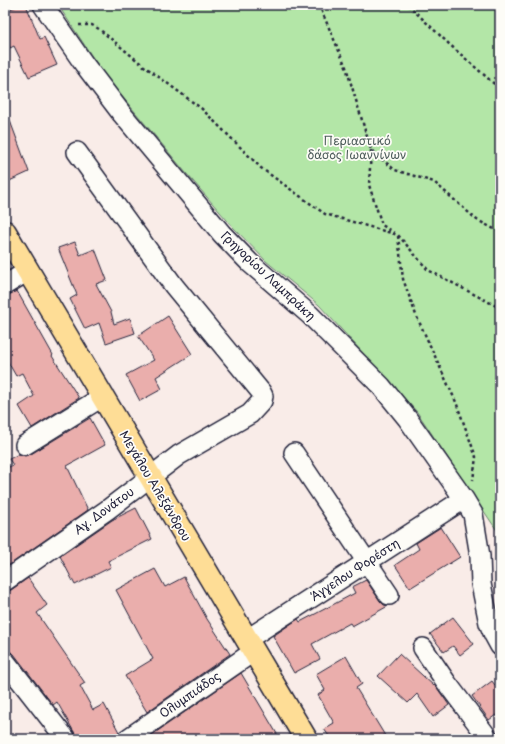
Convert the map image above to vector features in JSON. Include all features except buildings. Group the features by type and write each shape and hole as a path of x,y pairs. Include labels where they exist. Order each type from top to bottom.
{"main road":[{"name":"Μεγάλου Αλεξάνδρου","path":"5,232 306,739"}],"street":[{"name":"Γρηγορίου Λαμπράκη","path":"43,5 84,64 122,114 222,234 250,262 310,315 380,386 407,418 464,498 473,514 476,527 481,584 489,623 500,646"},
{"name":"Αγ. Δονάτου","path":"5,581 107,510 189,449 244,418 262,401 263,396 154,260 77,152"},
{"path":"5,285 28,271"},
{"path":"26,445 102,397"},
{"path":"294,453 389,595"},
{"name":"Άγγελου Φορέστη","path":"250,646 367,562 464,498"},
{"name":"Ολυμπιάδος","path":"127,739 250,646"},
{"path":"423,648 446,682 489,739"},
{"path":"5,661 66,739"}],"path":[{"path":"319,5 346,67 371,150 369,185 382,225 398,235 428,270 500,308"},
{"path":"408,5 500,89"},
{"path":"62,32 74,25 79,24 92,25 99,29 144,66 202,109 261,168 325,214 398,235"},
{"path":"371,150 395,170 434,182 477,220 500,232"},
{"path":"398,235 403,279 416,315 456,402 476,457 470,492 464,498"}],"green space":[{"name":"Περιαστικό δάσος Ιωαννίνων","path":"58,5 500,5 500,535 417,412 319,305 266,261 233,227 105,76"}]}
